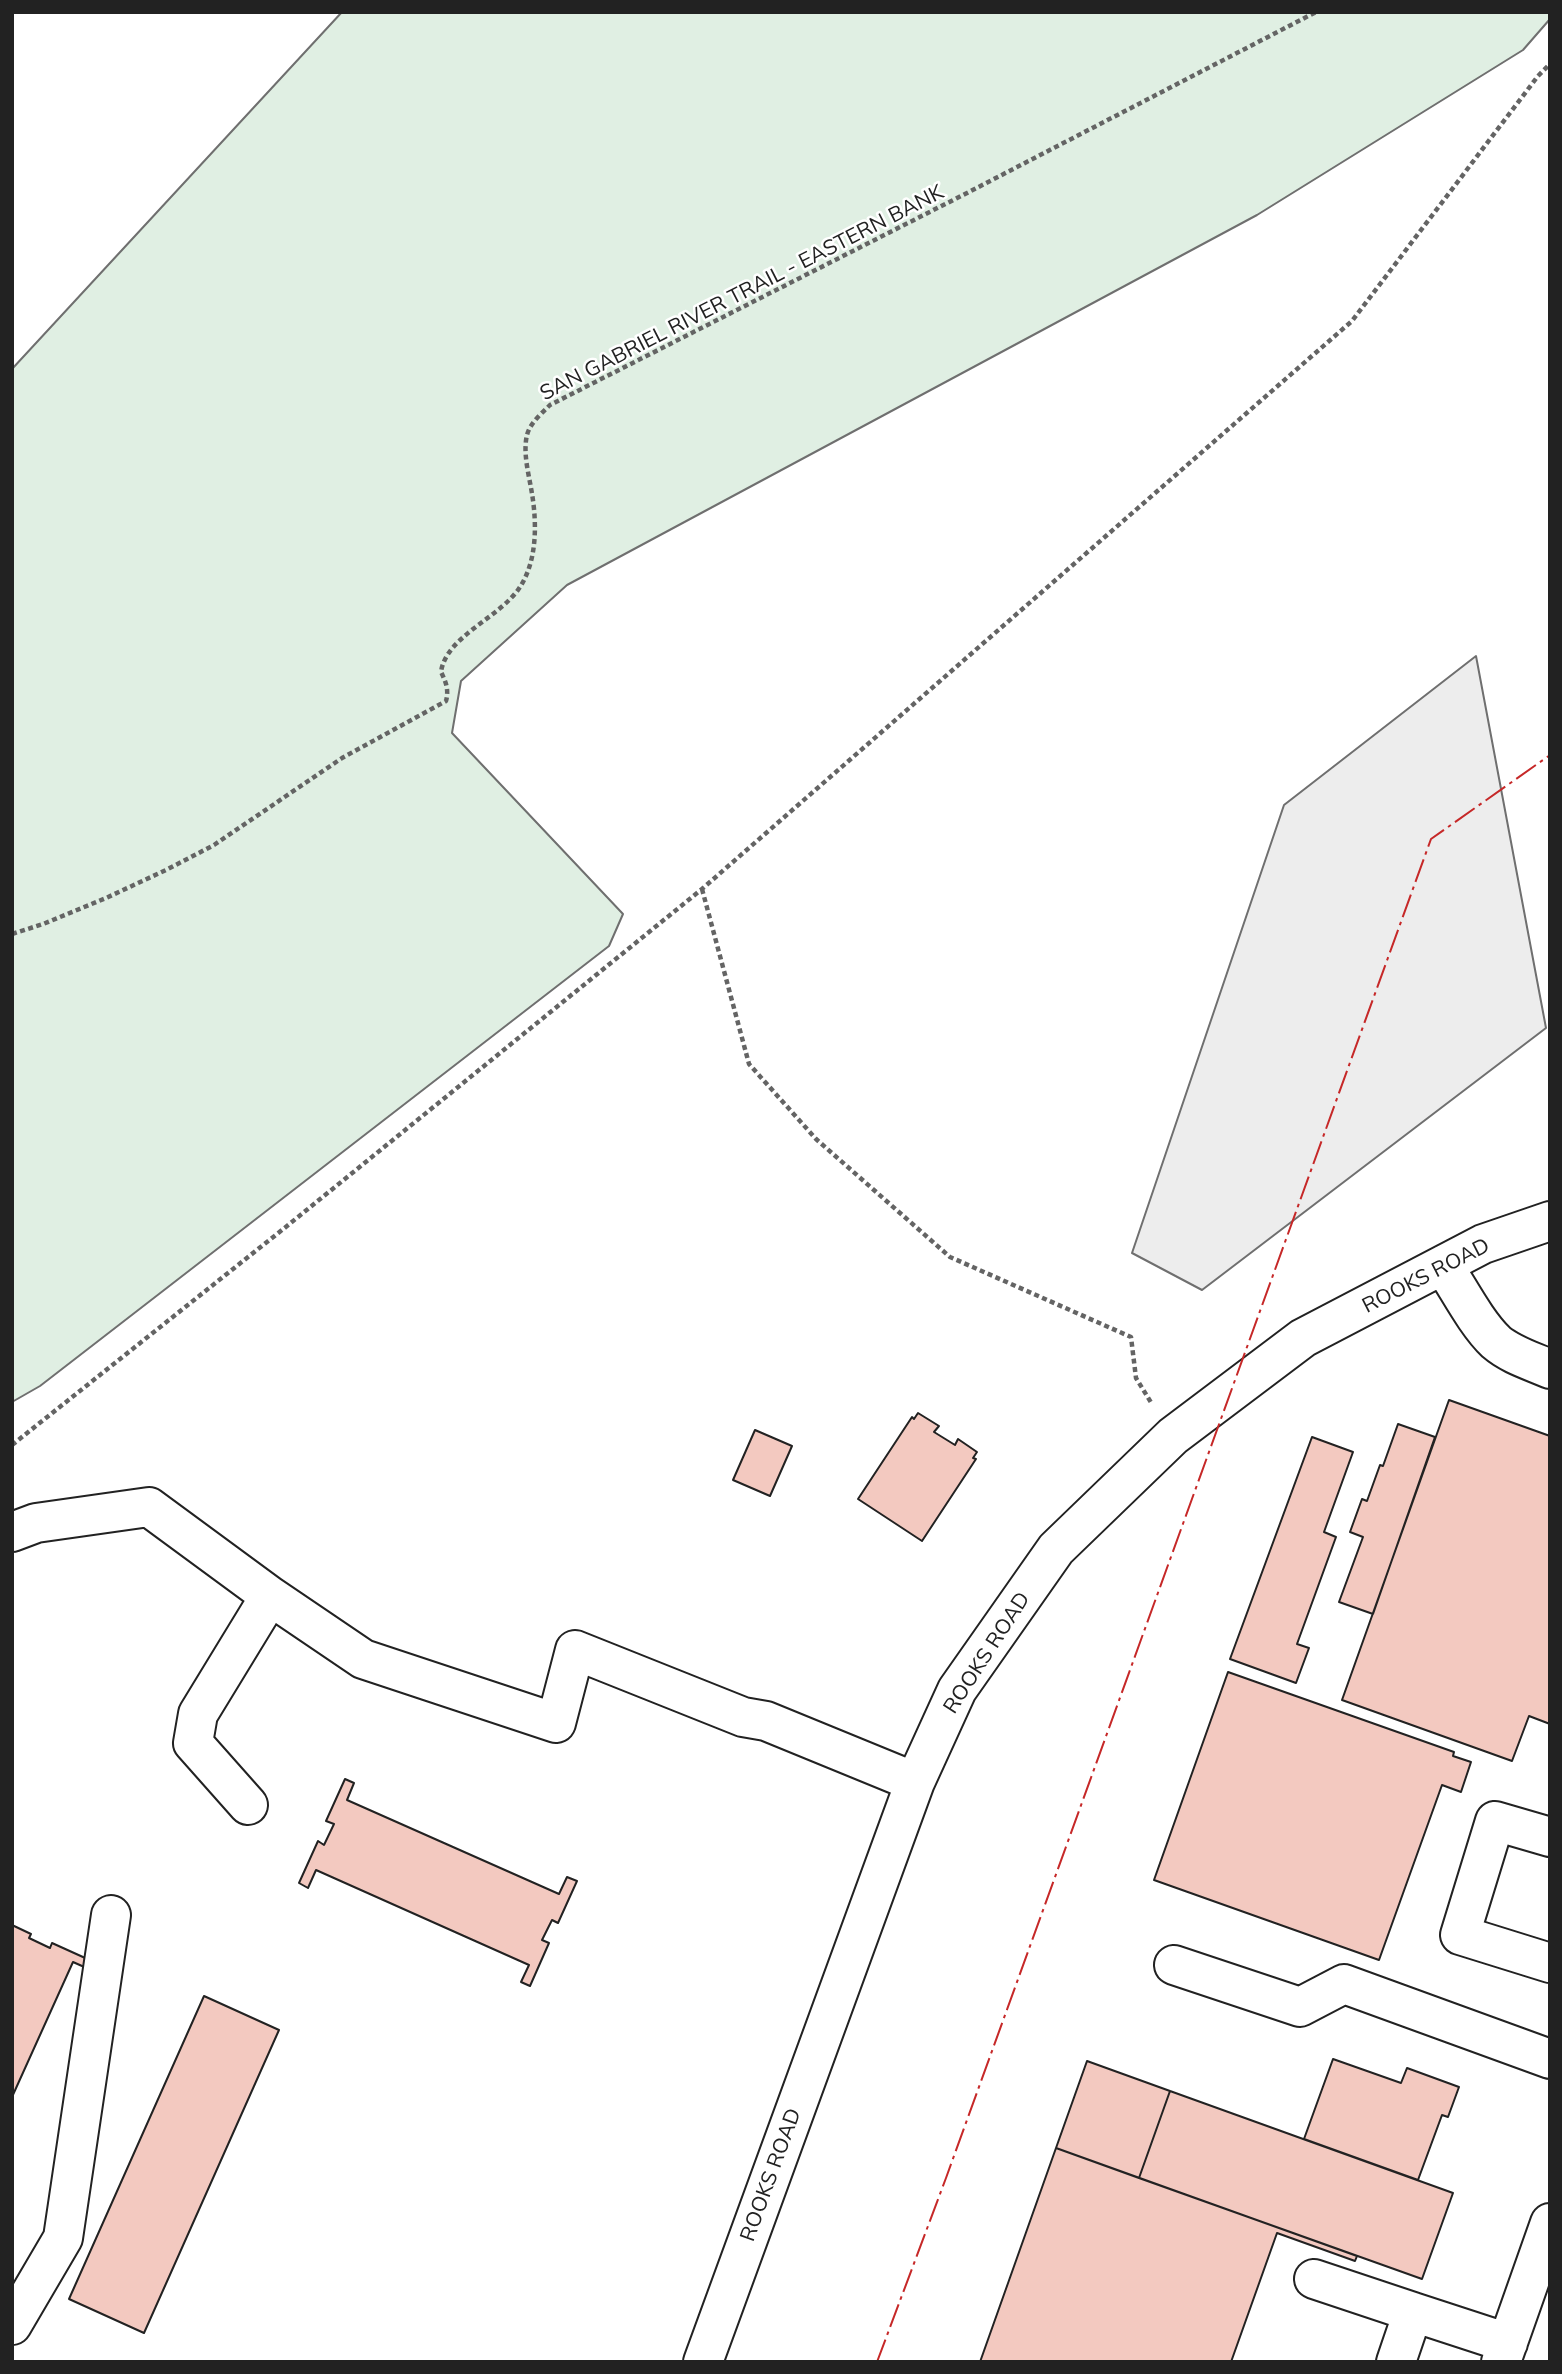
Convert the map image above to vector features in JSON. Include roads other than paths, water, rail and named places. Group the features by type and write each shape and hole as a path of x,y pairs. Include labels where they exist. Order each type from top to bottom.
{"street":[{"name":"ROOKS ROAD","path":"703,2362 915,1782 957,1690 1056,1549 1172,1436 1303,1338 1483,1244 1550,1222"},
{"path":"1443,1265 1497,1342 1512,1353 1550,1368"},
{"path":"12,1532 36,1522 149,1507 270,1596 363,1659 556,1723 575,1650 743,1717 766,1721 915,1782"},
{"path":"248,1805 193,1742 198,1714 270,1596"},
{"path":"1550,1836 1495,1821 1460,1935 1550,1964"},
{"path":"12,2325 64,2238 111,1915"},
{"path":"1174,1965 1300,2007 1344,1984 1550,2059"},
{"path":"1314,2279 1413,2312 1505,2353 1550,2222"},
{"path":"1396,2362 1413,2312"}]}
